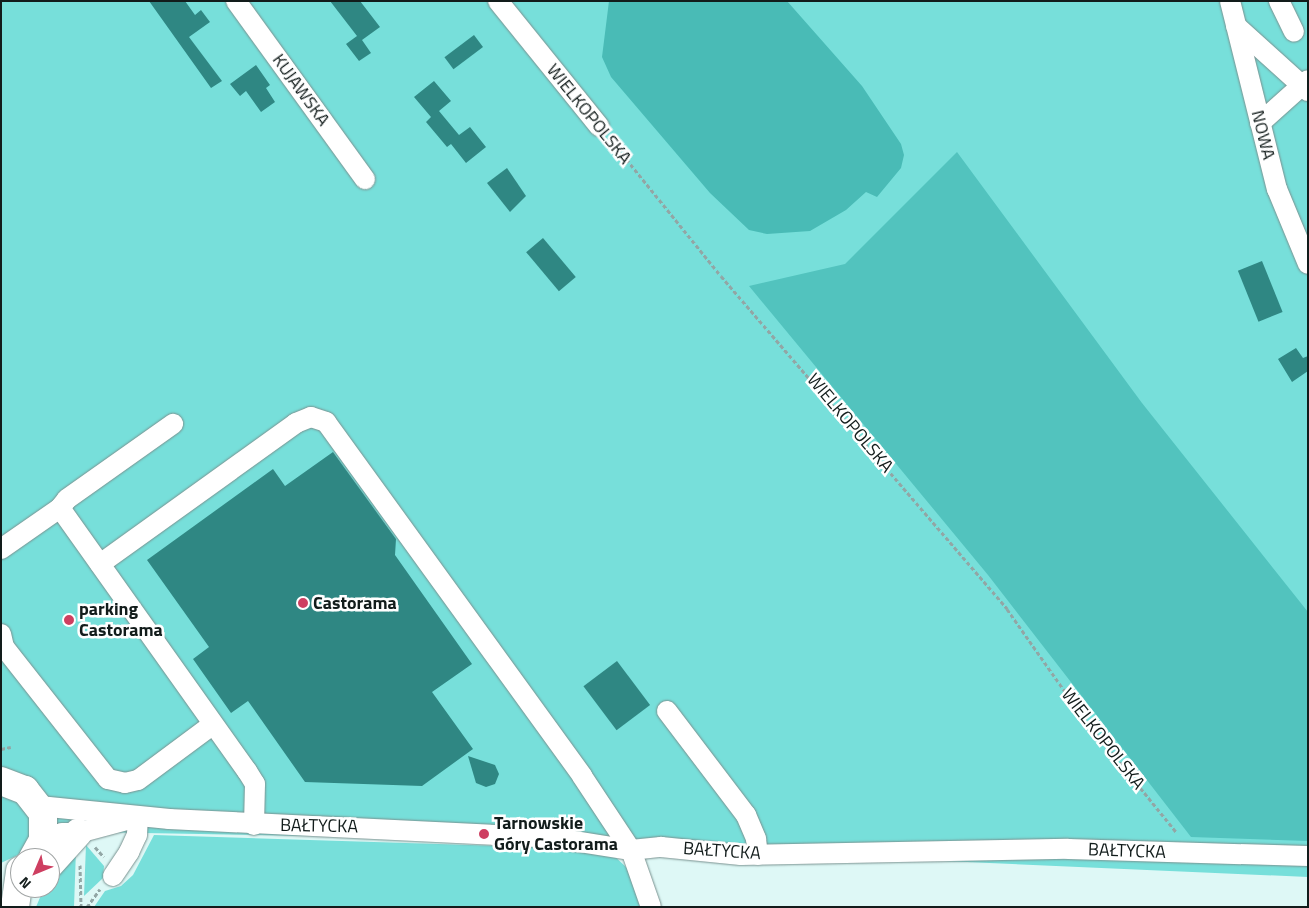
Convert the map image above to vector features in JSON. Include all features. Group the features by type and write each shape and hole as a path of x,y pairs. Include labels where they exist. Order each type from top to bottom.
{"highway":[{"path":"2,778 25,790 39,806 45,822 43,848"},
{"path":"52,848 78,832"}],"street":[{"name":"KUJAWSKA","path":"236,1 365,179"},
{"name":"WIELKOPOLSKA","path":"498,1 599,126"},
{"name":"NOWA","path":"1230,1 1277,189 1308,264"},
{"path":"1279,1 1294,32"},
{"path":"1236,26 1306,85 1260,123"},
{"path":"100,564 296,423 311,417 326,422 582,776 632,850 651,907"},
{"path":"1,549 60,508 67,498 173,424"},
{"path":"60,508 254,784 254,825"},
{"path":"1,634 4,647 108,779 125,783 138,780 212,725"},
{"path":"667,711 746,815 756,839 758,855"},
{"name":"BAŁTYCKA","path":"39,806 138,817 254,825 369,827 555,838 632,850 661,847 758,855 1068,848 1308,856"},
{"path":"113,876 129,852 136,834 138,817"},
{"name":"BAŁTYCKA","path":"78,832 138,817"}],"path":[{"name":"WIELKOPOLSKA","path":"599,126 721,276 1007,609 1083,717 1193,853"},
{"path":"1,749 11,748"},
{"path":"78,832 103,856 113,876"},
{"path":"80,862 81,907"}],"shaded area":[{"path":"1,1 1308,1 1308,877 420,838 32,831 24,848 10,848 10,859 1,863"},
{"path":"609,1 787,1 862,86 901,144 904,155 901,168 877,197 866,192 846,210 810,231 767,234 749,230 710,193 611,77 602,57"},
{"path":"957,152 1142,403 1308,612 1308,841 1191,837 988,575 749,286 845,264"},
{"path":"154,835 596,849 609,851 627,868 641,907 94,907 105,891 121,886 133,875"},
{"path":"86,845 104,866 103,878 84,896"},
{"path":"76,850 74,907 36,907 40,898 60,898 60,866"}],"building":[{"path":"149,1 185,1 195,15 201,10 210,22 189,37 222,81 211,88"},
{"path":"330,1 360,1 380,27 362,40 371,53 359,61 346,44 357,36"},
{"path":"474,35 483,47 453,69 444,57"},
{"path":"256,65 270,85 266,88 275,102 261,112 246,91 240,96 230,84"},
{"path":"434,81 451,101 439,111 459,135 470,127 486,147 466,163 451,144 447,147 426,122 431,117 414,97"},
{"path":"507,168 526,196 510,212 487,183"},
{"path":"543,238 576,277 559,291 526,252"},
{"path":"1262,261 1283,312 1258,322 1238,271"},
{"path":"1296,348 1303,358 1308,356 1308,371 1292,382 1278,359"},
{"name":"Castorama","path":"333,452 396,539 395,555 472,664 432,692 473,749 422,786 305,782 248,701 231,713 193,659 209,647 147,560 273,469 285,486"},
{"path":"617,661 650,705 617,730 583,686"},
{"path":"468,756 495,765 499,774 495,784 486,787 476,783"}],"place":[{"name":"Castorama","path":"303,603"},
{"name":"parking Castorama","path":"69,620"},
{"name":"Tarnowskie Góry Castorama","path":"484,834"}]}
